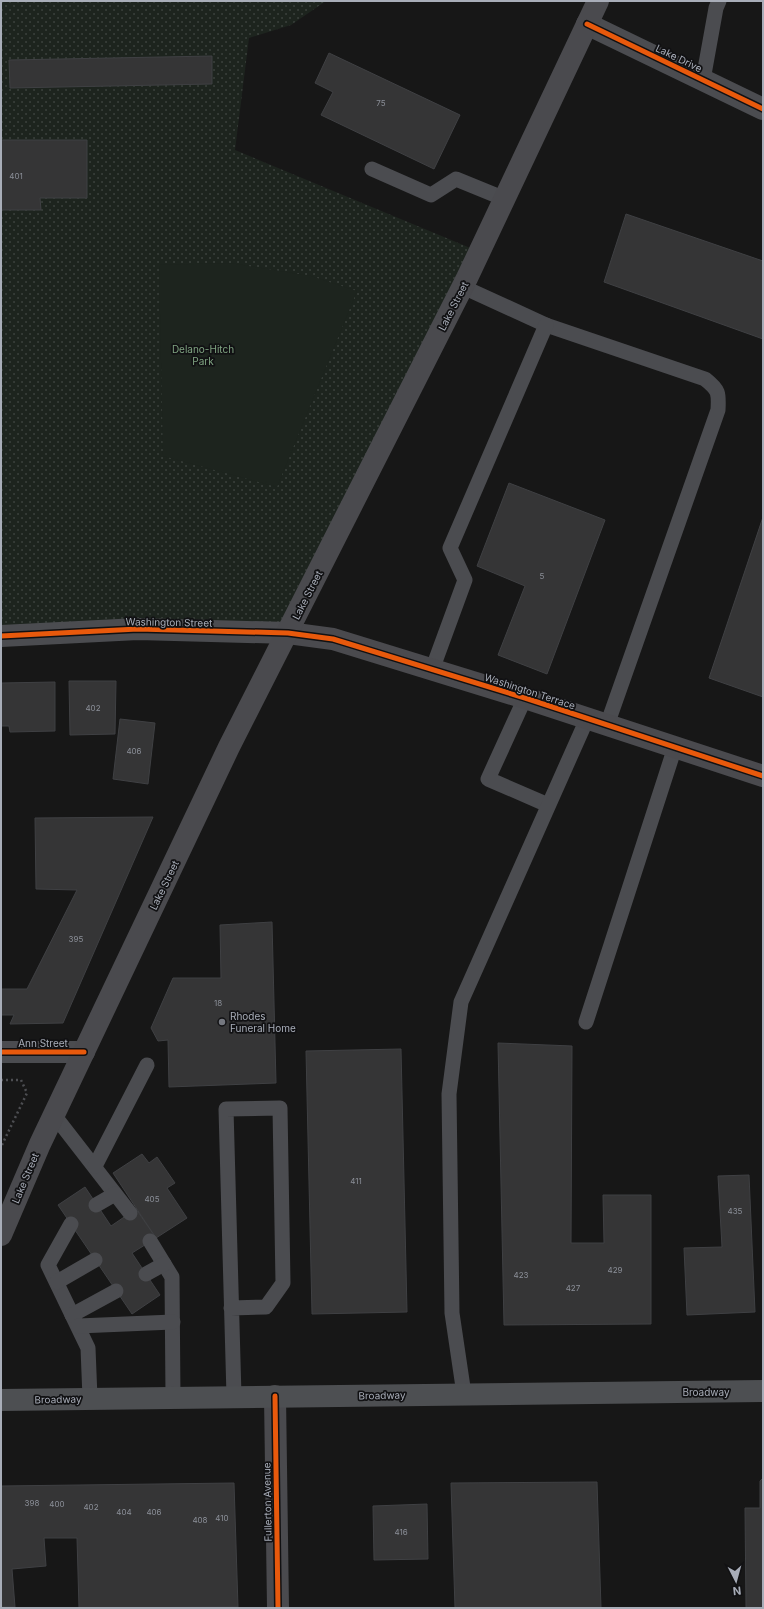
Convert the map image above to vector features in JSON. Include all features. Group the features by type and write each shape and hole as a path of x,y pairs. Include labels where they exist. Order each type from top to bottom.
{"main road":[{"name":"Lake Street","path":"1,1235 54,1115 230,747 462,287 598,1"},
{"name":"Washington Terrace","path":"288,633 333,639 525,698 763,776"},
{"name":"Broadway","path":"1,1400 234,1396 763,1391"},
{"name":"Fullerton Avenue","path":"275,1396 278,1608"}],"street":[{"name":"Lake Drive","path":"587,24 763,108"},
{"name":"Washington Street","path":"1,636 138,629 288,633"},
{"name":"Ann Street","path":"1,1052 84,1052"}],"lane":[{"path":"703,80 716,8 719,1"},
{"path":"372,169 430,195 456,179 505,199"},
{"path":"462,287 546,325 705,379 715,387 718,398 718,410 607,725"},
{"path":"432,670 465,580 450,548 546,325"},
{"path":"525,698 488,779 548,805"},
{"path":"464,1394 452,1313 449,1094 461,1002 587,719"},
{"path":"586,1022 676,747"},
{"path":"95,1166 147,1066"},
{"path":"231,1308 266,1307 283,1283 280,1108 226,1109 231,1308 234,1396"},
{"path":"54,1115 130,1213"},
{"path":"96,1205 115,1194"},
{"path":"71,1224 48,1265 88,1348 90,1398"},
{"path":"150,1241 172,1277 173,1397"},
{"path":"57,1282 95,1260"},
{"path":"146,1274 164,1264"},
{"path":"75,1320 116,1291"},
{"path":"75,1320 173,1322"}],"path":[{"path":"1,1080 21,1080 27,1093 1,1147"}],"green space":[{"name":"Delano-Hitch Park","path":"1,1 326,1 291,25 249,38 235,150 480,252 288,633 1,638"},
{"path":"230,263 311,276 357,291 277,487 163,456 159,265"}],"building":[{"path":"329,53 460,115 434,169 321,115 333,92 315,83"},
{"path":"212,56 212,84 10,88 9,60"},
{"path":"1,140 87,140 87,198 40,198 41,210 1,210"},
{"path":"626,214 763,261 763,339 604,282"},
{"path":"509,483 605,520 547,674 498,655 525,586 477,566"},
{"path":"763,517 763,697 709,678"},
{"path":"69,681 116,681 115,734 70,735"},
{"path":"55,682 55,731 10,732 9,726 1,726 1,683"},
{"path":"120,719 155,723 148,784 113,779"},
{"path":"153,817 63,1023 10,1024 14,1015 1,1015 1,989 27,989 77,890 36,889 35,818"},
{"path":"272,922 276,1083 169,1087 168,1040 158,1041 151,1028 173,978 221,978 220,925"},
{"path":"498,1043 572,1046 571,1243 604,1243 603,1195 651,1195 651,1324 504,1325"},
{"path":"401,1049 407,1312 312,1314 306,1051"},
{"path":"142,1154 149,1163 157,1157 175,1183 167,1188 187,1218 156,1238 113,1173"},
{"path":"749,1175 755,1312 687,1315 684,1248 722,1247 718,1176"},
{"path":"85,1187 111,1226 136,1209 156,1238 132,1253 160,1295 132,1314 58,1205"},
{"path":"763,1478 763,1608 746,1608 745,1508 760,1508 760,1481"},
{"path":"597,1482 601,1608 455,1608 451,1483"},
{"path":"234,1483 238,1607 79,1608 77,1538 44,1538 46,1566 12,1569 15,1607 1,1607 1,1486"},
{"path":"427,1504 428,1559 374,1560 373,1506"}],"cycle path":[{"path":"587,24 763,109"},
{"path":"1,636 138,629 288,633 333,639 525,698 763,776"},
{"path":"1,1052 84,1052"},
{"path":"275,1396 278,1608"}],"place":[{"name":"Rhodes Funeral Home","path":"222,1022"}]}
